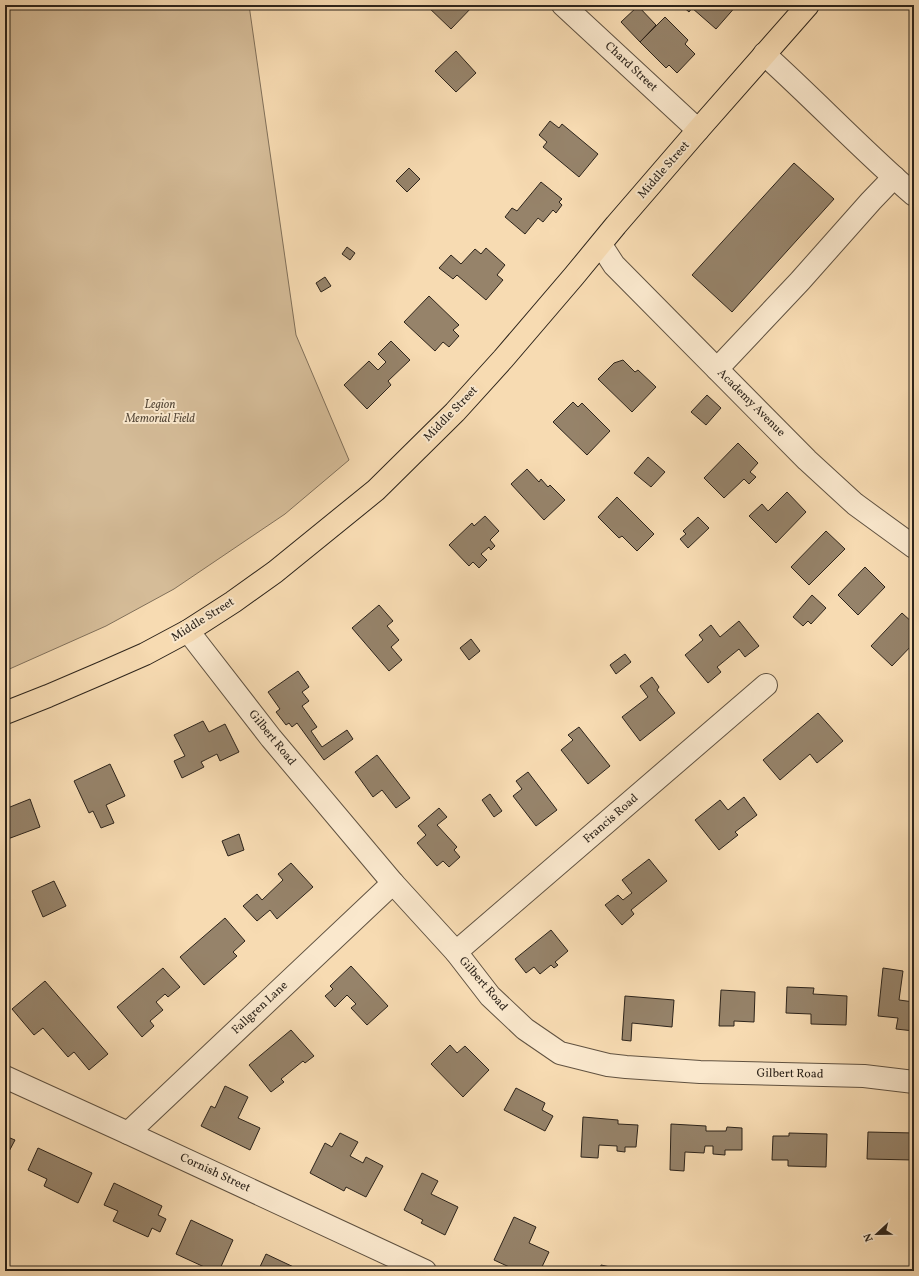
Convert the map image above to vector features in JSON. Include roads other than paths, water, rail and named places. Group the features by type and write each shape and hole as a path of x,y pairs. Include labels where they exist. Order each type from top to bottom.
{"main road":[{"name":"Middle Street","path":"5,713 145,654 188,631 233,602 274,572 376,490 455,412 503,359 698,130 808,5"}],"street":[{"name":"Chard Street","path":"563,5 698,130"},
{"path":"764,54 894,178 914,195"},
{"path":"717,369 800,281 871,201 894,178"},
{"name":"Academy Avenue","path":"601,245 614,265 807,460 855,504 914,547"},
{"name":"Gilbert Road","path":"188,631 271,738 393,882 456,952 490,996 525,1029 560,1053 608,1065 626,1067 700,1072 864,1076 914,1082"},
{"name":"Francis Road","path":"456,952 766,685"},
{"name":"Fallgren Lane","path":"128,1133 393,882"},
{"name":"Cornish Street","path":"5,1077 425,1271"}],"park label":[{"name":"Legion Memorial Field","path":"160,412"}]}
